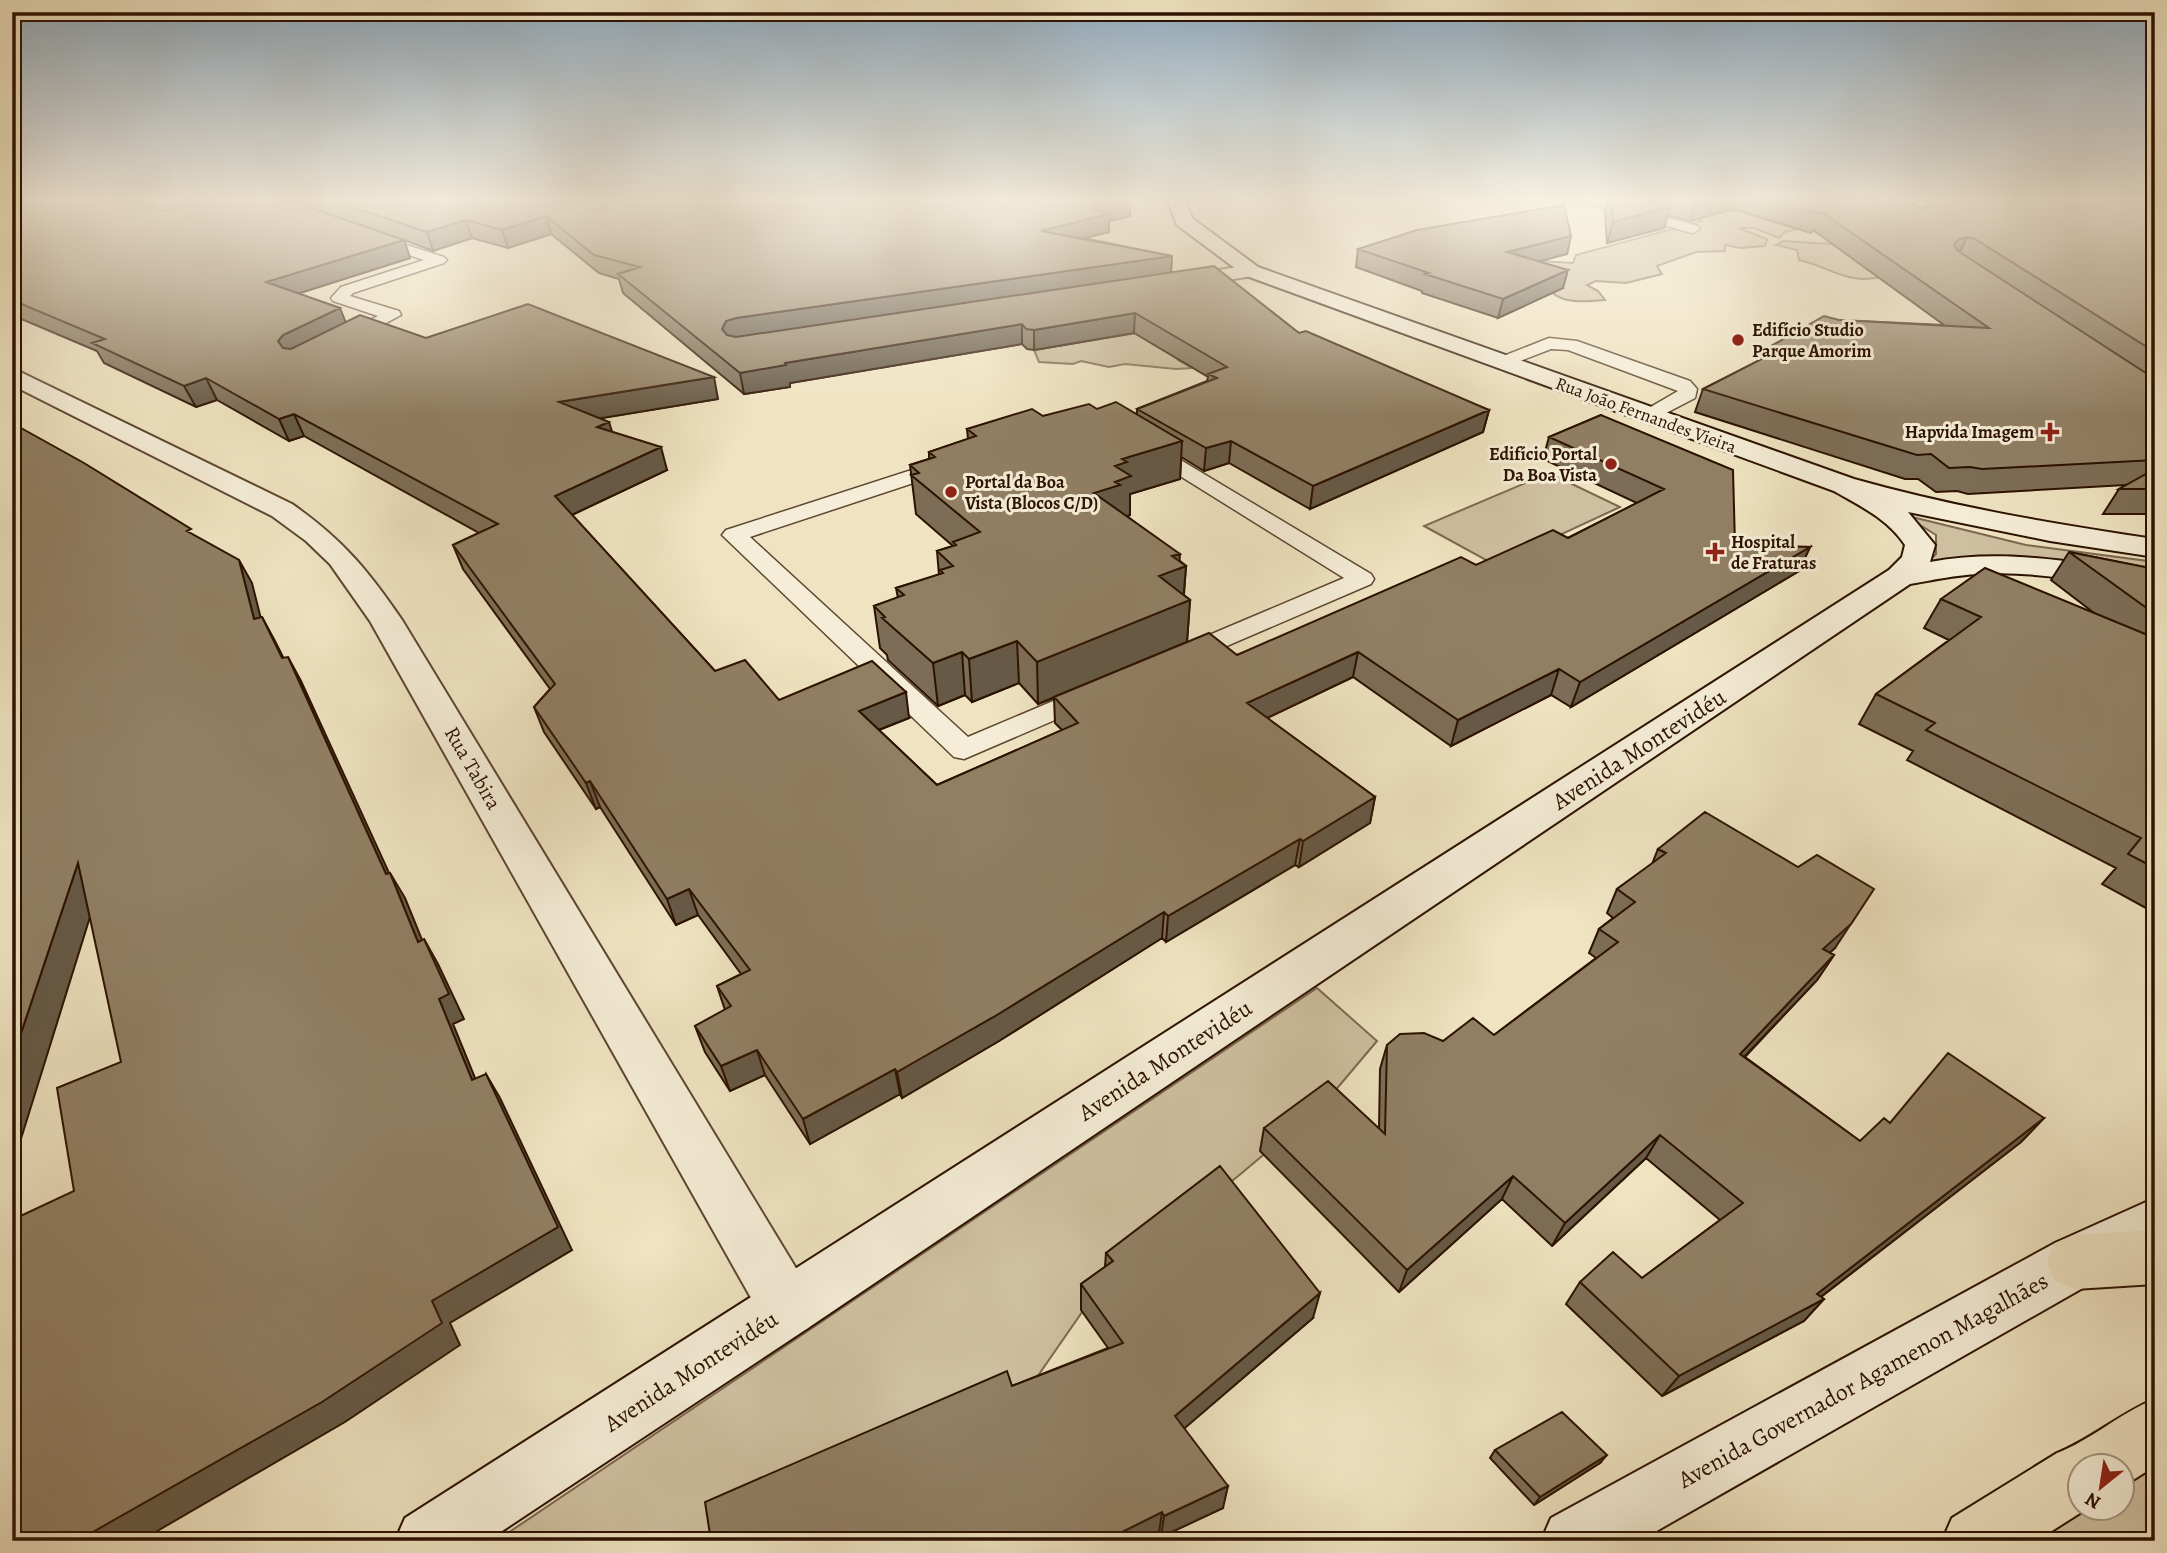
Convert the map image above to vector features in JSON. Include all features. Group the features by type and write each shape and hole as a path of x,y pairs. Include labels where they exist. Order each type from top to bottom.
{"highway":[{"path":"2075,1262 2155,1257"},
{"path":"2119,1452 2155,1430"},
{"path":"1975,1541 2066,1485"}],"main road":[{"path":"1154,286 1248,271"},
{"name":"Rua João Fernandes Vieira","path":"1252,271 1844,485 1921,507 1984,521 2155,548"},
{"name":"Rua Tabira","path":"12,375 282,510 317,535 341,558 386,620 788,1308"},
{"name":"Avenida Montevidéu","path":"428,1541 788,1308 1900,577 1917,559 1920,545 1911,529 1889,511 1844,485"},
{"name":"Avenida Montevidéu","path":"1900,577 1955,566 1999,564 2036,566 2155,584"},
{"name":"Avenida Governador Agamenon Magalhães","path":"1574,1541 2075,1262 2155,1223"}],"lane":[{"path":"336,344 393,315 339,298 347,290 404,271"},
{"path":"1502,363 1549,343 1557,343 1596,354 1688,389 1688,394 1649,416"},
{"path":"1097,416 1362,579 964,750 734,536 1097,416"}],"shaded area":[{"path":"1529,271 1660,271 1662,274 1626,283 1596,281 1587,285 1598,291 1605,300 1568,300 1545,287"},
{"path":"1832,271 1878,271 1886,276 1861,279"},
{"path":"1167,328 1178,360 1193,368 1125,364 1109,367 1081,361 1073,364 1039,362 1034,350"},
{"path":"1549,473 1620,507 1495,565 1424,526"},
{"path":"1904,515 2026,545 2155,562 2155,576 1924,566 1936,554 1936,535"},
{"path":"1317,988 1377,1041 1323,1105 1237,1177 1105,1279 1015,1409 719,1523 711,1541 496,1541"},
{"path":"2155,1430 2155,1541 1975,1541 2066,1512 2066,1522 2136,1522 2135,1452"}],"building":[{"path":"12,271 301,271 266,282 340,308 283,335 278,341 283,348 291,349 360,315 426,338 528,304 714,377 559,402 609,422 597,427 661,447 555,496 715,671 745,660 779,700 872,661 906,692 859,711 937,785 1078,723 1054,697 1209,633 1237,655 1461,557 1476,565 1553,530 1568,538 1664,489 1549,437 1601,415 1733,470 1735,545 1810,547 1580,682 1559,669 1458,720 1358,652 1247,703 1375,797 1303,841 1300,839 1168,916 1164,912 997,1015 897,1072 895,1069 803,1119 757,1050 721,1066 695,1026 731,1006 717,986 750,970 689,889 667,899 590,781 586,783 534,707 555,684 453,545 498,524 294,414 279,419 206,378 184,386 92,343 105,339 12,300"},
{"path":"626,271 1063,271 726,321 722,329 727,335 736,337 1177,271 1221,271 1299,333 1306,331 1489,410 1313,486 1231,441 1206,448 1137,409 1217,378 1208,374 1227,367 1135,313 1034,330 1026,329 1022,324 785,363 786,365 740,373 618,274"},
{"path":"1424,271 1565,271 1503,299 1425,274 1429,273"},
{"path":"1907,271 1990,271 2155,379 2155,460 1982,469 1949,468 1931,454 1917,455 1703,389 1783,348 1773,345 1824,316 1839,320 1989,328"},
{"path":"2027,271 2155,271 2155,352"},
{"path":"1116,402 1182,441 1122,459 1127,462 1115,466 1131,476 1115,482 1120,485 1094,493 1180,554 1172,556 1186,566 1159,576 1190,600 1037,662 1017,641 969,659 962,652 933,663 882,618 885,617 874,606 904,595 896,588 943,573 940,570 953,566 937,551 956,545 953,542 980,532 911,475 919,473 910,465 935,457 929,452 976,436 967,429 1032,409 1043,416 1089,404 1097,409"},
{"path":"12,423 84,463 191,529 187,531 239,560 254,619 262,617 282,658 288,657 386,874 390,873 418,942 424,939 449,994 439,999 472,1080 486,1074 558,1227 432,1301 442,1323 322,1402 77,1541 12,1541 12,1220 74,1191 57,1088 121,1062 78,863 12,1060"},
{"path":"2155,469 2155,489 2119,489"},
{"path":"2069,552 2155,569 2155,614"},
{"path":"1985,568 2155,638 2155,868 2128,854 2141,838 1926,730 1935,723 1876,694 1981,617 1941,599"},
{"path":"1705,812 1798,867 1817,855 1874,889 1851,924 1823,949 1834,955 1740,1054 1860,1141 1884,1118 1890,1123 1948,1053 2044,1118 1817,1294 1824,1299 1679,1376 1580,1282 1613,1252 1642,1278 1743,1203 1660,1135 1565,1223 1513,1176 1407,1270 1264,1128 1328,1081 1385,1134 1387,1045 1400,1034 1424,1033 1443,1041 1473,1018 1494,1035 1618,942 1599,929 1635,902 1617,889 1666,853 1658,849"},
{"path":"1220,1166 1320,1293 1175,1416 1228,1486 1164,1516 1162,1512 1104,1541 711,1541 705,1502 1007,1371 1012,1386 1123,1343 1081,1284 1113,1261 1106,1253"},
{"path":"1562,1412 1607,1455 1540,1497 1495,1450"}],"place":[{"name":"Edifício Studio Parque Amorim","path":"1738,340"},
{"name":"Hapvida Imagem","path":"2050,432"},
{"name":"Edifício Portal Da Boa Vista","path":"1611,464"},
{"name":"Portal da Boa Vista (Blocos C/D)","path":"951,492"},
{"name":"Hospital de Fraturas","path":"1715,552"}]}
